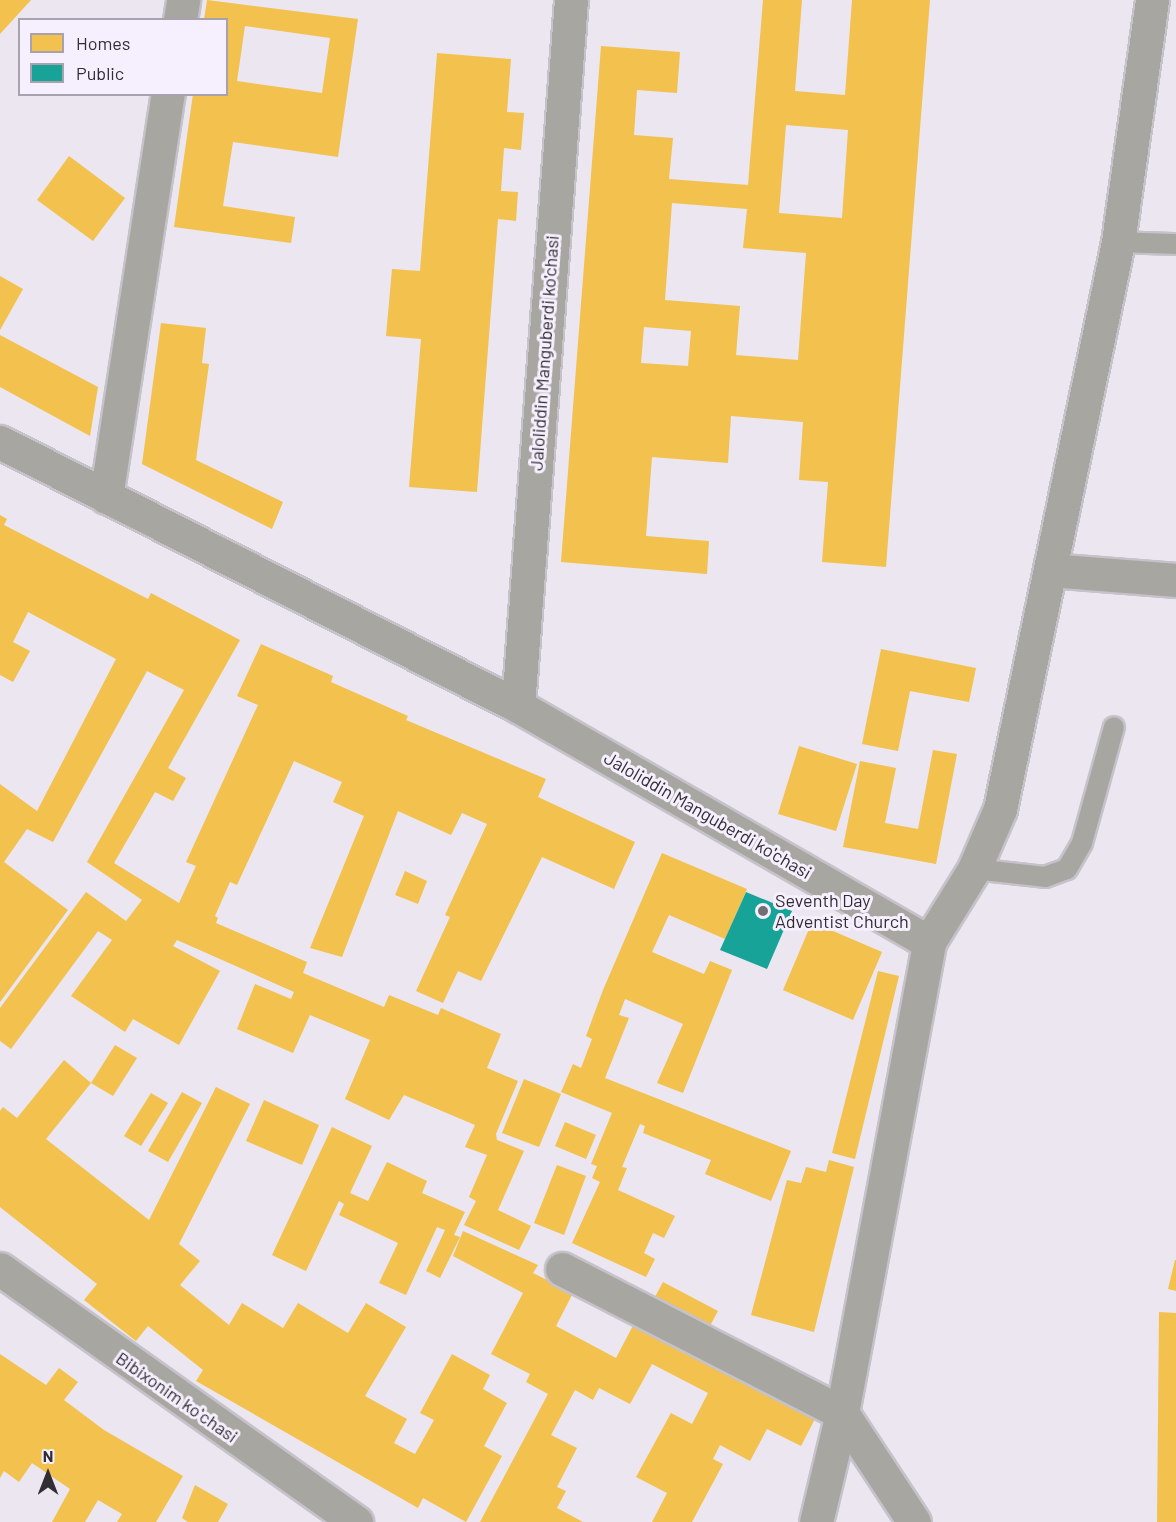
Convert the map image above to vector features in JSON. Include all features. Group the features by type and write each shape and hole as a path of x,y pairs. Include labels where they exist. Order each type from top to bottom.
{"street":[{"path":"180,18 183,0"},
{"name":"Jaloliddin Manguberdi ko'chasi","path":"518,706 571,0"},
{"path":"816,1522 842,1413 929,942 974,869 1000,809 1118,242 1152,0"},
{"path":"106,497 168,96"},
{"name":"Jaloliddin Manguberdi ko'chasi","path":"0,442 518,706 929,942"},
{"path":"1050,570 1176,580"},
{"name":"Bibixonim koʻchasi","path":"0,1269 356,1522"},
{"path":"562,1269 842,1413 914,1522"}],"lane":[{"path":"1118,242 1176,244"},
{"path":"974,869 1045,878 1067,869 1082,843 1114,727"}],"building: Homes":[{"path":"0,0 31,0 0,34"},
{"path":"207,0 358,19 338,157 233,142 223,206 295,217 291,243 174,227 193,96 228,96 228,18 204,18","holes":["245,26 330,38 322,93 237,81"]},
{"path":"763,0 802,0 795,91 845,95 852,0 930,0 886,567 822,562 828,482 799,480 803,422 731,416 728,463 652,457 646,536 709,541 707,574 561,562 601,46 680,52 677,93 637,90 634,135 673,138 669,179 748,185","holes":["786,125 848,130 842,218 779,213","672,203 747,209 743,248 806,253 798,360 736,355 740,306 665,300","644,327 691,331 688,366 641,363"]},
{"path":"437,53 511,59 507,112 524,113 521,150 504,148 501,191 518,192 516,221 498,219 477,492 409,487 421,339 386,336 392,269 420,271"},
{"path":"69,156 125,198 93,241 37,200"},
{"path":"0,276 23,289 0,330"},
{"path":"161,323 206,328 202,363 209,364 196,460 283,502 272,529 142,464"},
{"path":"0,335 98,387 90,436 0,387"},
{"path":"0,515 7,519 4,525 148,599 151,593 240,640 168,768 186,778 173,801 155,792 114,863 179,903 196,866 186,862 258,705 237,696 261,644 333,676 331,682 408,716 406,720 546,779 538,797 635,842 614,889 542,857 481,981 458,971 443,1003 416,991 450,917 445,915 487,824 462,813 451,835 398,811 342,957 310,948 364,816 333,802 342,782 294,761 237,885 230,882 215,916 218,918 216,923 307,962 303,973 384,1007 389,995 438,1015 441,1008 501,1034 487,1068 518,1081 496,1134 497,1140 524,1151 498,1210 531,1226 519,1250 464,1225 476,1201 469,1197 487,1155 465,1147 475,1125 404,1095 389,1120 345,1099 370,1040 310,1015 293,1053 237,1029 255,984 291,999 294,992 177,940 173,946 220,971 179,1045 133,1019 125,1032 71,996 112,940 98,931 11,1049 0,1041 0,1008 86,892 126,921 142,900 87,862 184,690 147,671 53,842 27,829 4,862 68,910 0,1002 0,784 37,811 116,659 28,612 13,642 30,651 13,682 0,675"},
{"path":"881,649 976,668 969,702 910,691 898,751 862,744"},
{"path":"799,746 857,764 836,831 778,814"},
{"path":"933,750 957,754 936,864 843,847 860,761 896,768 885,823 918,829"},
{"path":"662,853 747,889 725,939 669,915 652,952 704,974 710,961 732,970 683,1093 657,1083 683,1024 625,999 619,1015 629,1018 605,1078 791,1151 771,1201 705,1174 711,1160 643,1133 645,1126 640,1124 622,1167 627,1168 618,1190 675,1216 664,1238 653,1233 644,1253 655,1259 646,1277 572,1243 600,1182 592,1178 597,1166 591,1164 612,1113 561,1092 573,1064 581,1068 592,1039 586,1036 603,990"},
{"path":"405,871 427,881 418,904 395,895"},
{"path":"812,922 882,952 853,1020 783,990"},
{"path":"878,971 899,976 855,1159 832,1153"},
{"path":"115,1045 137,1058 113,1096 91,1083"},
{"path":"64,1060 91,1083 46,1139 149,1220 216,1087 250,1104 179,1244 200,1261 180,1285 229,1325 242,1303 283,1328 298,1303 348,1333 366,1303 406,1327 365,1396 407,1419 394,1443 415,1454 434,1420 420,1413 452,1354 490,1375 483,1389 507,1403 484,1446 502,1456 466,1522 423,1498 418,1508 196,1381 203,1370 148,1326 136,1341 84,1300 97,1284 0,1207 0,1111 3,1107 17,1118"},
{"path":"524,1079 561,1094 539,1147 502,1133"},
{"path":"182,1092 202,1103 168,1162 148,1151"},
{"path":"151,1093 168,1103 141,1146 124,1136"},
{"path":"264,1100 319,1125 302,1165 246,1141"},
{"path":"565,1122 596,1135 586,1159 555,1146"},
{"path":"332,1127 372,1146 350,1193 368,1201 387,1162 427,1181 422,1193 465,1212 454,1235 460,1237 440,1278 426,1271 445,1230 437,1227 406,1295 379,1283 398,1243 339,1215 344,1204 339,1201 306,1271 272,1255"},
{"path":"829,1160 854,1167 814,1332 751,1315 787,1180 801,1183 806,1167 826,1172"},
{"path":"557,1165 586,1176 564,1235 534,1223"},
{"path":"463,1231 538,1265 533,1273 573,1293 556,1326 616,1358 638,1316 818,1413 801,1446 767,1429 750,1461 720,1445 713,1459 723,1464 692,1522 652,1522 667,1493 636,1477 671,1413 692,1424 708,1393 652,1364 630,1404 599,1388 593,1400 575,1390 551,1435 577,1448 557,1487 566,1491 557,1508 583,1522 480,1522 548,1394 526,1382 530,1374 491,1354 523,1293 453,1256"},
{"path":"1176,1260 1176,1291 1168,1289"},
{"path":"663,1282 718,1311 705,1335 650,1306"},
{"path":"1159,1312 1176,1313 1176,1522 1157,1522"},
{"path":"0,1354 46,1385 59,1368 78,1382 64,1400 104,1430 183,1476 156,1522 117,1522 122,1514 98,1500 85,1522 52,1522 70,1489 32,1463 19,1482 4,1471 0,1478"},
{"path":"195,1485 228,1504 218,1522 188,1522 182,1518"}],"building: Public":[{"path":"746,892 792,911 767,969 720,950"}],"place":[{"name":"Seventh Day Adventist Church","path":"763,911"}]}
